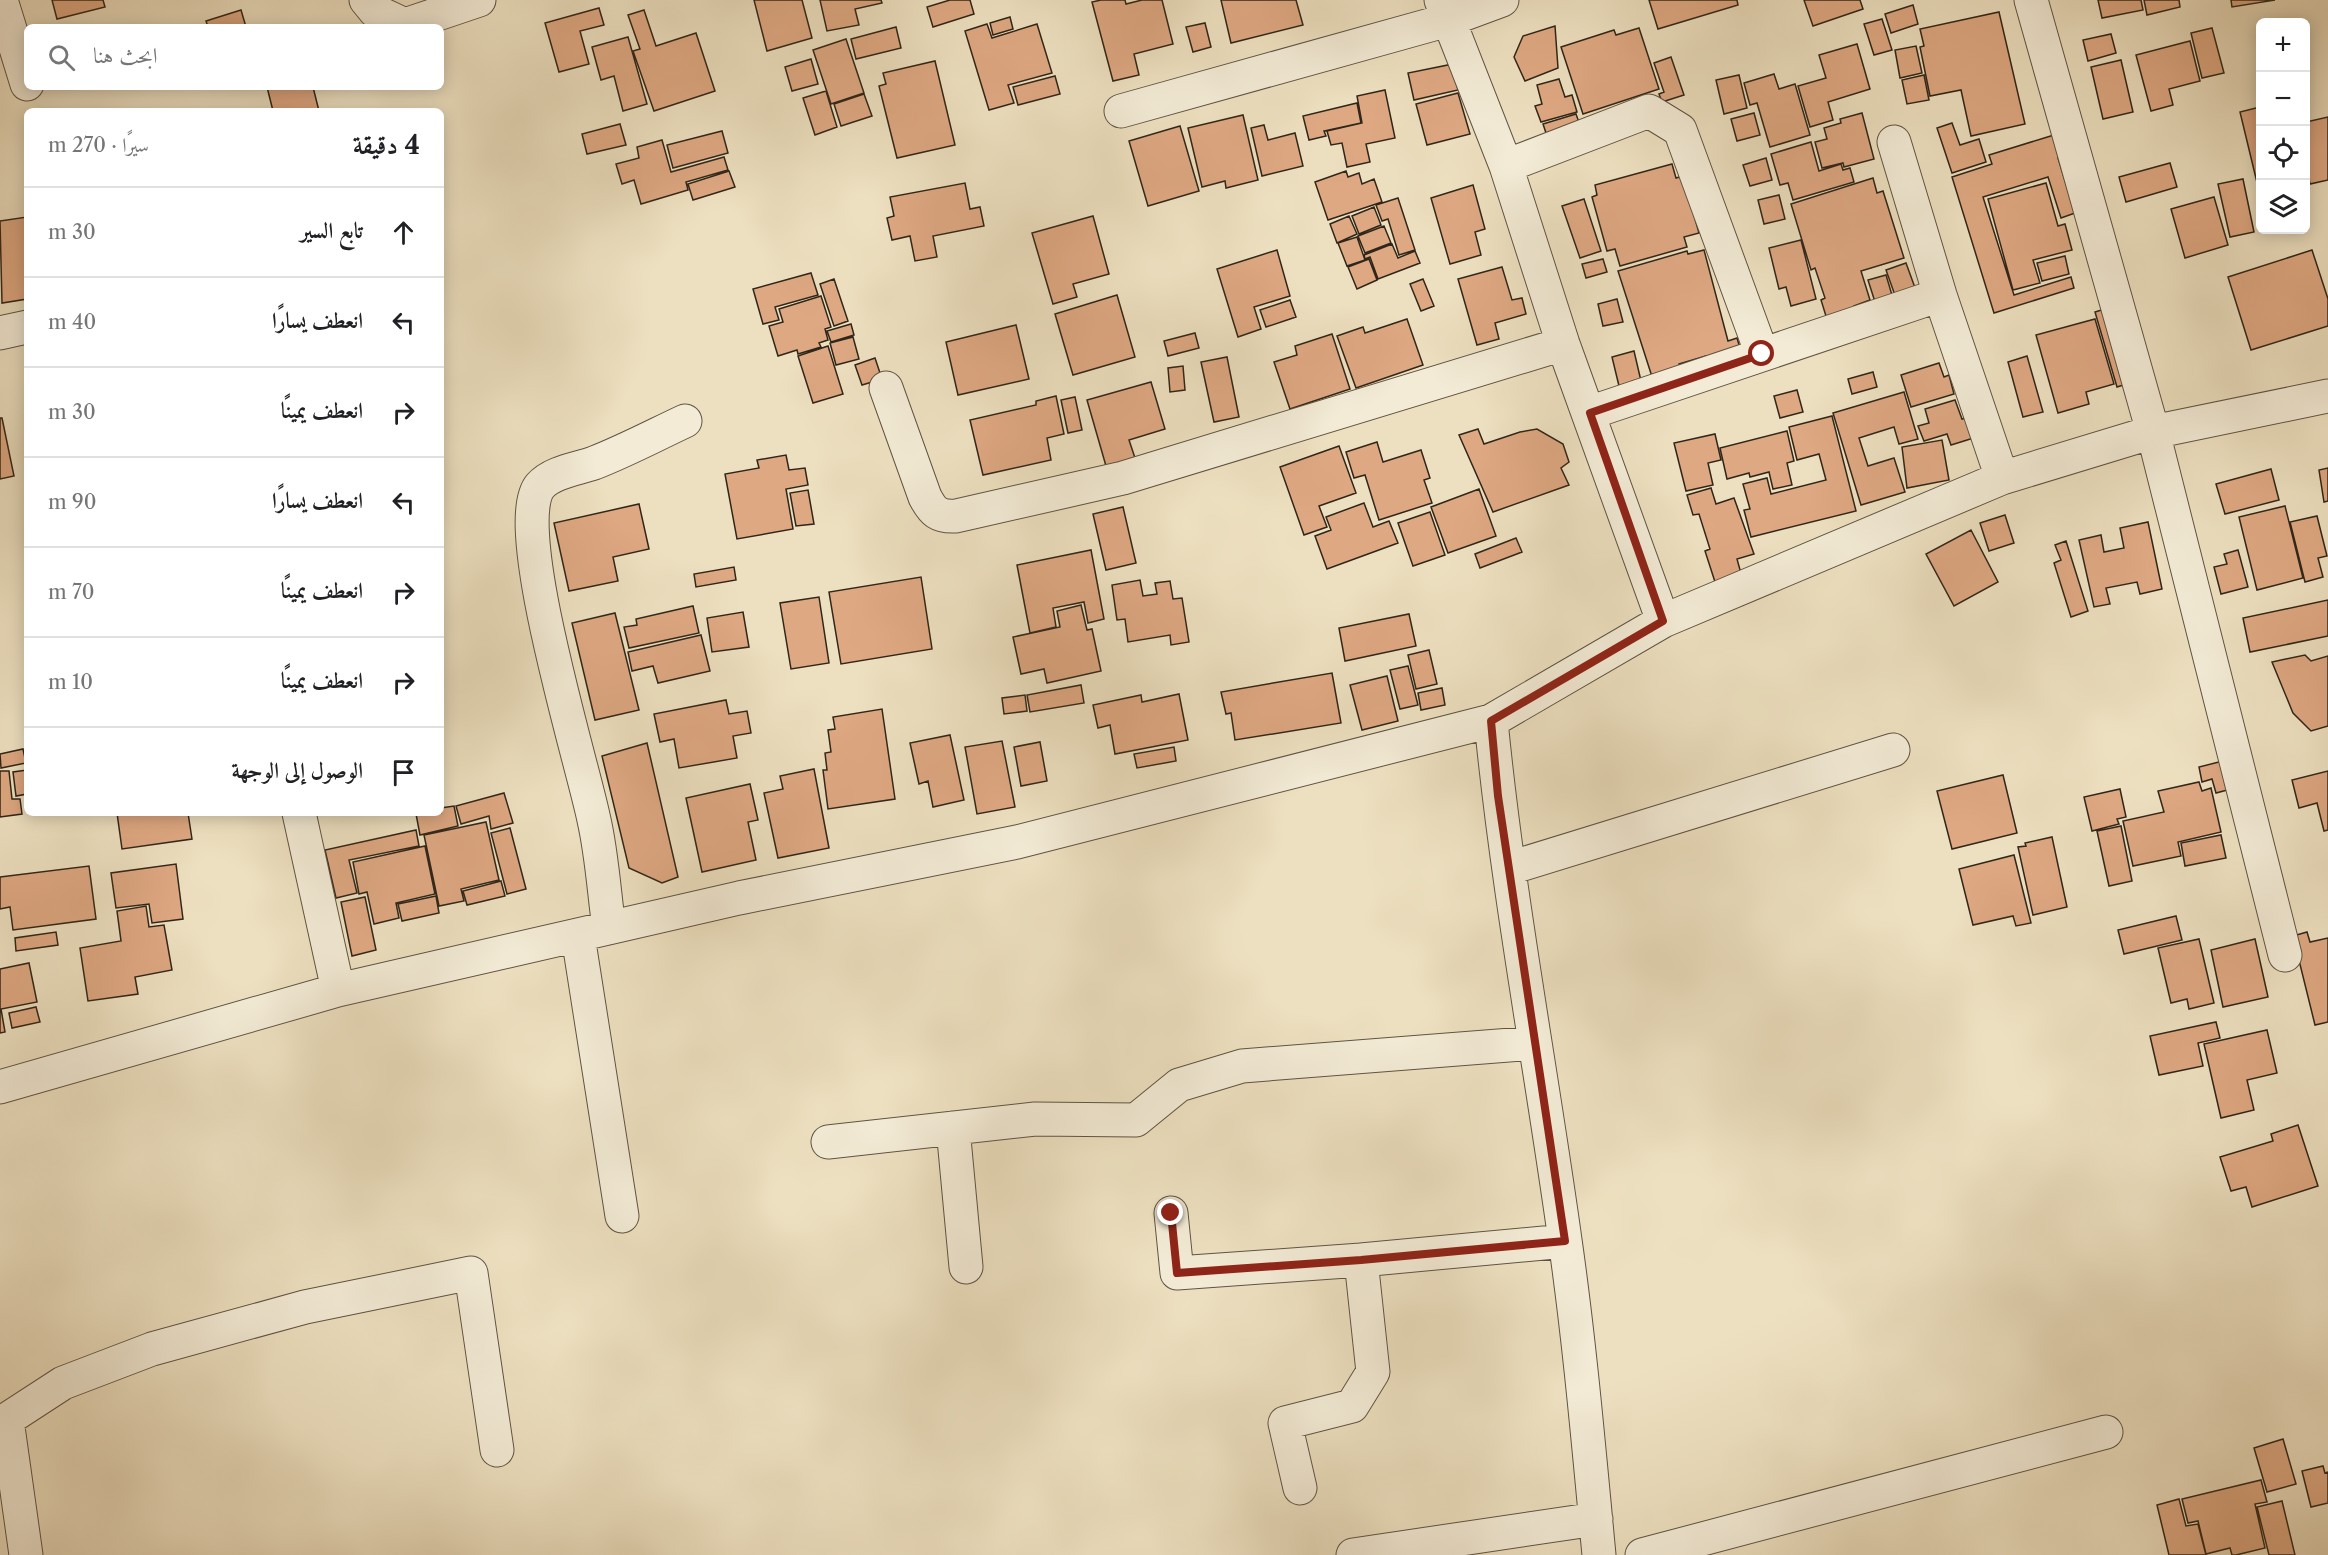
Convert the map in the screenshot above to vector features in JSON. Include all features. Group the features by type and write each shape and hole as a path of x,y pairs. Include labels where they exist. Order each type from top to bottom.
{"street":[{"path":"1,0 24,76"},
{"path":"366,0 375,11 403,24"},
{"path":"408,24 479,0"},
{"path":"1121,111 1445,10 1502,0"},
{"path":"2031,0 2152,432 2285,955"},
{"path":"1445,10 1506,166 1563,344 1590,413 1663,621"},
{"path":"28,90 34,108"},
{"path":"1506,166 1649,111 1680,130 1762,354"},
{"path":"1894,142 1940,296 2002,478"},
{"path":"1590,413 1940,296"},
{"path":"0,333 24,328"},
{"path":"886,388 925,497 933,512 942,516 956,516 1124,478 1563,344"},
{"path":"0,1087 338,990 739,898 1017,842 1491,721 1663,621 2002,478 2152,432 2328,396"},
{"path":"609,928 595,821 553,655 536,577 532,519 534,500 536,492 547,480 594,462 685,421"},
{"path":"1491,721 1498,796 1565,1241 1599,1555"},
{"path":"1510,868 1893,750"},
{"path":"300,816 338,990"},
{"path":"578,936 622,1216"},
{"path":"828,1142 1035,1119 1136,1120 1179,1085 1242,1066 1535,1043"},
{"path":"952,1128 966,1267"},
{"path":"1171,1213 1177,1273 1361,1260 1565,1241"},
{"path":"1300,1488 1285,1423 1352,1406 1373,1372 1361,1260"},
{"path":"26,1555 3,1422 63,1383 152,1349 305,1307 471,1273 497,1450"},
{"path":"1642,1555 2106,1432"},
{"path":"1353,1555 1596,1519"}],"building":[{"path":"52,0 103,0 105,7 57,19"},
{"path":"754,0 802,0 812,38 767,51"},
{"path":"820,0 881,0 882,3 855,9 859,25 827,31"},
{"path":"950,0 970,0 974,14 933,27 927,7"},
{"path":"1125,0 1126,4 1142,0 1162,0 1173,44 1134,54 1139,75 1113,81 1092,2"},
{"path":"1221,0 1296,0 1303,25 1231,43"},
{"path":"1649,0 1737,0 1738,5 1658,29"},
{"path":"1804,0 1860,0 1863,9 1813,26"},
{"path":"2098,0 2141,0 2143,10 2102,18"},
{"path":"2144,0 2179,0 2180,7 2147,15"},
{"path":"2231,0 2275,0 2232,7"},
{"path":"1913,5 1918,24 1891,33 1885,14"},
{"path":"599,8 604,25 580,31 589,64 559,72 545,23"},
{"path":"241,10 245,24 207,24 206,21"},
{"path":"644,10 656,46 696,33 715,91 654,111 633,51 640,49 628,15"},
{"path":"1999,12 2025,124 1971,136 1961,90 1930,96 1920,47 1924,46 1920,29"},
{"path":"1010,17 1013,29 993,35 990,23"},
{"path":"1882,19 1892,50 1874,55 1864,24"},
{"path":"1205,23 1211,47 1193,52 1186,27"},
{"path":"987,24 992,38 1037,24 1052,73 1008,85 1014,103 989,110 965,31"},
{"path":"1555,26 1558,68 1525,81 1514,57 1523,36"},
{"path":"896,27 901,48 856,59 851,39"},
{"path":"1639,28 1659,89 1583,114 1561,47 1614,30 1616,35"},
{"path":"2212,28 2224,73 2202,78 2191,33"},
{"path":"2111,34 2116,53 2088,61 2083,40"},
{"path":"628,37 647,104 623,111 614,76 601,80 592,47"},
{"path":"846,39 864,93 831,104 813,50"},
{"path":"2190,41 2200,81 2169,89 2173,105 2151,111 2136,55"},
{"path":"1857,44 1870,89 1828,102 1833,120 1810,127 1798,86 1826,78 1819,55"},
{"path":"1916,46 1922,73 1900,78 1895,50"},
{"path":"1671,57 1684,95 1662,102 1659,94 1664,92 1654,63"},
{"path":"811,59 818,84 792,91 785,67"},
{"path":"2121,60 2133,112 2103,119 2091,67"},
{"path":"935,61 955,145 897,158 879,86 886,84 883,73"},
{"path":"1453,64 1458,90 1414,100 1408,73"},
{"path":"1774,74 1779,89 1795,84 1810,135 1770,147 1757,103 1750,105 1744,83"},
{"path":"1739,75 1747,108 1724,114 1716,80"},
{"path":"1924,75 1929,100 1907,104 1902,80"},
{"path":"1055,76 1060,94 1018,105 1013,87"},
{"path":"1559,79 1565,97 1572,95 1577,112 1541,122 1535,106 1542,104 1537,85"},
{"path":"268,90 314,90 318,108 272,108"},
{"path":"1385,90 1395,138 1366,144 1370,162 1347,167 1342,143 1331,145 1327,131 1362,123 1357,96"},
{"path":"826,91 837,127 815,135 803,98"},
{"path":"1458,93 1470,134 1427,145 1416,104"},
{"path":"864,94 872,116 841,126 834,104"},
{"path":"1357,103 1361,123 1324,131 1326,136 1309,140 1303,116"},
{"path":"2256,108 2256,178 2240,112"},
{"path":"1754,113 1760,135 1737,141 1731,119"},
{"path":"1862,113 1874,159 1844,167 1843,163 1822,168 1815,142 1827,139 1824,128 1841,123 1840,119"},
{"path":"1576,114 1581,128 1548,139 1543,124"},
{"path":"1243,115 1258,180 1226,188 1225,181 1202,187 1188,128"},
{"path":"2328,117 2328,180 2310,184 2310,126 2310,121"},
{"path":"1952,123 1960,145 1979,139 1986,162 1952,173 1937,128"},
{"path":"620,124 626,145 587,154 582,134"},
{"path":"1264,125 1268,140 1295,133 1303,166 1262,176 1251,128"},
{"path":"1180,126 1199,191 1148,206 1129,141"},
{"path":"722,131 728,153 673,168 667,145"},
{"path":"2054,135 2061,157 2058,158 2075,213 2061,218 2048,177 1983,197 2014,295 2071,277 2074,288 1994,313 1952,177 1992,164 1989,155"},
{"path":"662,140 671,172 724,157 728,170 686,182 688,190 641,204 634,180 622,184 616,164 639,158 637,147"},
{"path":"1811,142 1819,171 1841,164 1843,170 1850,168 1854,182 1793,200 1788,183 1780,185 1771,154"},
{"path":"1766,158 1772,180 1750,186 1743,165"},
{"path":"2170,163 2177,187 2126,202 2119,177"},
{"path":"1672,164 1676,178 1683,176 1699,233 1684,237 1687,247 1620,266 1615,249 1607,251 1592,197 1597,195 1595,185"},
{"path":"729,171 735,187 693,200 688,184"},
{"path":"1346,171 1348,177 1359,173 1362,184 1374,179 1382,202 1328,220 1315,182"},
{"path":"1873,178 1877,193 1883,191 1904,258 1861,271 1870,300 1854,306 1859,320 1830,329 1821,300 1825,298 1815,268 1811,270 1791,204"},
{"path":"2243,179 2254,232 2230,237 2218,184"},
{"path":"965,183 970,209 980,207 984,226 933,236 937,257 915,261 910,236 892,240 887,218 894,216 890,197"},
{"path":"2046,183 2058,226 2065,224 2072,250 2033,260 2040,283 2013,290 1988,199"},
{"path":"1473,185 1485,229 1475,232 1481,255 1450,264 1431,198"},
{"path":"1779,195 1785,219 1764,224 1758,200"},
{"path":"2214,197 2228,245 2185,258 2171,209"},
{"path":"1398,198 1415,250 1399,255 1388,219 1382,221 1376,205"},
{"path":"1584,199 1601,251 1580,258 1562,206"},
{"path":"1374,207 1381,225 1359,234 1352,216"},
{"path":"1093,216 1109,274 1073,284 1077,297 1053,304 1032,233"},
{"path":"1349,216 1357,234 1337,243 1330,224"},
{"path":"24,217 24,299 2,303 0,221"},
{"path":"1384,226 1391,243 1365,253 1358,236"},
{"path":"1357,237 1365,260 1347,266 1338,243"},
{"path":"1801,240 1816,299 1791,306 1786,287 1779,289 1769,248"},
{"path":"1392,244 1398,258 1415,251 1420,263 1378,279 1370,257 1365,259 1364,255"},
{"path":"1277,250 1290,296 1254,307 1261,329 1238,337 1217,269"},
{"path":"1704,250 1728,341 1737,338 1743,358 1709,368 1706,356 1679,364 1683,377 1655,386 1618,271 1687,251 1688,254"},
{"path":"2312,250 2328,299 2328,326 2251,350 2228,277"},
{"path":"2065,256 2069,274 2042,281 2037,263"},
{"path":"1369,259 1377,280 1357,289 1348,267"},
{"path":"1603,259 1607,272 1586,278 1582,264"},
{"path":"1906,263 1922,307 1902,315 1886,270"},
{"path":"1502,267 1512,300 1522,298 1526,314 1495,323 1499,339 1477,345 1458,279"},
{"path":"811,273 818,295 775,307 779,320 763,324 753,289"},
{"path":"1886,275 1900,322 1883,327 1868,280"},
{"path":"834,279 848,321 834,326 820,284"},
{"path":"1423,279 1434,306 1421,311 1410,284"},
{"path":"1117,295 1135,357 1073,375 1055,314"},
{"path":"821,296 831,327 825,329 828,340 819,343 821,347 798,354 797,350 778,356 769,326 783,322 779,309"},
{"path":"1617,299 1623,322 1603,326 1598,304"},
{"path":"1290,300 1296,317 1266,327 1260,310"},
{"path":"2108,308 2130,383 2117,387 2095,312"},
{"path":"1407,319 1423,365 1356,388 1337,336 1363,327 1365,333"},
{"path":"2095,319 2114,384 2086,392 2089,404 2058,413 2036,335"},
{"path":"851,324 854,335 831,342 827,331"},
{"path":"1016,325 1029,379 958,395 946,342"},
{"path":"1195,333 1199,348 1168,356 1164,341"},
{"path":"1332,334 1350,389 1290,409 1274,362 1297,355 1295,346"},
{"path":"853,337 859,359 836,365 830,343"},
{"path":"828,346 843,394 813,403 798,356"},
{"path":"1634,351 1641,381 1619,386 1612,357"},
{"path":"2027,356 2043,412 2023,417 2008,362"},
{"path":"1227,357 1239,417 1214,422 1201,362"},
{"path":"875,358 882,379 862,385 855,365"},
{"path":"1939,363 1944,377 1949,375 1954,394 1911,407 1901,375"},
{"path":"1183,366 1185,390 1170,392 1168,368"},
{"path":"1873,372 1877,387 1852,394 1848,379"},
{"path":"1151,382 1165,429 1129,440 1135,458 1106,466 1087,400"},
{"path":"1797,390 1803,412 1780,418 1774,396"},
{"path":"1904,392 1918,439 1899,444 1894,427 1859,438 1868,466 1894,458 1905,492 1861,505 1833,413"},
{"path":"1056,396 1064,434 1047,438 1051,460 983,475 970,420 1036,405 1036,401"},
{"path":"1075,397 1082,430 1068,433 1061,400"},
{"path":"1955,400 1962,419 1974,416 1980,436 1951,445 1947,434 1924,441 1918,426 1929,423 1925,409"},
{"path":"1832,416 1856,511 1751,537 1744,510 1750,509 1743,484 1767,478 1771,494 1826,480 1819,454 1797,460 1789,427"},
{"path":"0,418 2,418 14,476 0,479"},
{"path":"1478,429 1484,444 1537,429 1563,444 1569,462 1561,468 1569,485 1493,512 1459,435"},
{"path":"1787,431 1794,461 1787,463 1792,485 1773,489 1769,472 1750,477 1749,473 1727,479 1720,448"},
{"path":"1715,434 1721,460 1708,463 1713,485 1686,491 1674,443"},
{"path":"1942,440 1949,480 1907,488 1902,447"},
{"path":"1377,442 1383,462 1421,450 1430,478 1424,480 1432,503 1379,520 1365,475 1354,478 1346,452"},
{"path":"1339,446 1356,493 1319,506 1327,527 1304,535 1280,467"},
{"path":"786,455 789,470 805,468 808,485 786,489 793,529 737,539 725,474 759,468 757,460"},
{"path":"2328,468 2328,501 2324,502 2319,470"},
{"path":"2271,469 2279,500 2225,514 2216,484"},
{"path":"1711,488 1716,504 1734,498 1754,554 1737,559 1742,577 1716,585 1705,551 1710,549 1699,514 1693,515 1687,495"},
{"path":"1479,489 1496,536 1448,553 1431,507"},
{"path":"808,490 814,524 796,526 790,493"},
{"path":"1364,503 1373,527 1389,521 1398,543 1327,569 1315,536 1331,530 1326,517"},
{"path":"639,504 649,549 613,557 618,581 569,591 554,523"},
{"path":"2285,506 2303,578 2257,590 2239,517"},
{"path":"1123,507 1136,563 1106,570 1093,514"},
{"path":"1430,512 1445,555 1413,566 1398,523"},
{"path":"2005,515 2014,543 1989,551 1980,523"},
{"path":"2317,516 2327,556 2318,558 2323,577 2305,582 2290,522"},
{"path":"2148,522 2162,589 2140,594 2137,582 2106,588 2110,604 2094,607 2079,540 2101,535 2104,552 2124,548 2120,528"},
{"path":"1971,530 1998,582 1954,606 1926,554"},
{"path":"1516,538 1522,552 1480,568 1475,554"},
{"path":"2066,541 2088,611 2071,617 2054,563 2061,560 2055,545"},
{"path":"1091,550 1104,619 1088,623 1084,602 1053,608 1056,627 1030,633 1017,565"},
{"path":"2238,550 2248,587 2221,594 2214,567 2227,564 2224,554"},
{"path":"734,567 736,580 696,587 694,574"},
{"path":"921,577 932,649 841,664 829,592"},
{"path":"1140,580 1143,596 1157,594 1155,583 1170,581 1173,599 1182,598 1189,642 1171,645 1170,635 1128,642 1125,619 1117,620 1112,585"},
{"path":"819,597 829,663 791,669 780,603"},
{"path":"2328,600 2328,636 2250,652 2243,618"},
{"path":"1081,605 1087,630 1092,629 1101,671 1047,683 1044,669 1021,674 1013,637 1060,627 1057,611"},
{"path":"693,606 699,633 629,648 624,627 637,625 636,619"},
{"path":"743,612 749,647 712,652 707,618"},
{"path":"615,613 639,710 595,720 572,623"},
{"path":"1409,614 1416,646 1345,661 1339,628"},
{"path":"701,635 710,671 658,683 653,666 632,671 628,652"},
{"path":"1429,650 1437,684 1416,689 1408,655"},
{"path":"2305,655 2311,661 2328,656 2328,726 2311,731 2293,713 2272,662"},
{"path":"1408,666 1418,705 1400,709 1390,670"},
{"path":"1332,673 1341,723 1235,740 1231,713 1226,714 1221,692"},
{"path":"1387,676 1398,721 1362,730 1350,685"},
{"path":"1081,685 1084,703 1030,712 1027,695"},
{"path":"1442,688 1445,705 1421,710 1418,693"},
{"path":"1179,694 1188,740 1115,754 1110,725 1098,728 1093,705 1141,695 1142,702"},
{"path":"1025,695 1027,711 1004,714 1002,698"},
{"path":"726,700 729,714 747,711 751,733 733,736 737,758 679,768 674,739 660,742 654,714"},
{"path":"882,709 895,799 828,809 823,770 827,770 825,753 831,752 828,730 835,729 833,717"},
{"path":"950,735 964,800 933,807 928,781 919,784 910,743"},
{"path":"1002,741 1015,807 977,814 965,747"},
{"path":"1040,742 1047,781 1021,786 1014,747"},
{"path":"647,743 678,877 662,883 629,868 602,756"},
{"path":"1174,747 1176,761 1137,768 1134,754"},
{"path":"23,749 24,763 1,768 0,754"},
{"path":"2239,757 2246,785 2216,793 2212,779 2202,782 2199,767"},
{"path":"814,769 829,848 778,858 764,793 783,789 780,776"},
{"path":"24,770 24,795 16,796 13,772"},
{"path":"0,771 9,771 12,799 20,799 22,814 0,817"},
{"path":"2328,771 2328,830 2324,831 2317,803 2299,808 2292,780"},
{"path":"2003,775 2017,833 1952,849 1937,791"},
{"path":"2199,782 2202,791 2211,788 2221,832 2178,842 2181,856 2133,866 2123,821 2164,812 2158,791"},
{"path":"750,784 758,820 748,822 756,860 702,872 686,798"},
{"path":"2120,789 2126,817 2117,819 2119,824 2092,831 2084,797"},
{"path":"504,793 513,823 491,829 489,816 461,824 456,806"},
{"path":"454,806 458,826 420,835 416,816 444,816 444,808"},
{"path":"117,816 188,816 192,839 122,849"},
{"path":"486,822 499,880 461,889 464,901 439,906 424,835"},
{"path":"2121,826 2132,881 2109,886 2097,831"},
{"path":"510,828 526,889 507,894 491,833"},
{"path":"416,830 419,846 349,860 357,893 336,898 325,850"},
{"path":"2221,835 2226,858 2185,866 2181,843"},
{"path":"2052,837 2067,907 2033,915 2018,847 2026,846 2025,843"},
{"path":"425,846 435,894 396,903 399,918 374,924 367,892 359,894 353,862"},
{"path":"2014,855 2031,923 2016,926 2013,916 1973,925 1959,869"},
{"path":"176,864 183,919 152,923 149,904 116,908 111,873"},
{"path":"89,866 96,919 13,930 10,907 0,909 0,877"},
{"path":"501,881 505,896 467,905 463,891"},
{"path":"436,896 439,913 402,921 398,904"},
{"path":"365,897 376,950 352,956 341,902"},
{"path":"146,906 149,927 164,925 172,970 135,977 138,994 88,1001 80,948 121,941 117,911"},
{"path":"2176,916 2182,940 2124,954 2118,930"},
{"path":"56,932 58,945 16,951 15,938"},
{"path":"2307,932 2310,942 2328,938 2328,1022 2315,1025 2293,936"},
{"path":"2199,939 2214,1003 2189,1009 2187,999 2171,1003 2158,948"},
{"path":"2255,939 2268,997 2223,1007 2211,950"},
{"path":"29,963 37,1002 1,1009 5,1032 0,1033 0,969"},
{"path":"36,1007 40,1022 12,1028 9,1013"},
{"path":"2216,1022 2220,1038 2198,1043 2203,1066 2159,1075 2150,1036"},
{"path":"2267,1030 2277,1073 2247,1080 2254,1110 2221,1118 2204,1044"},
{"path":"2298,1125 2318,1186 2252,1207 2246,1187 2231,1191 2220,1157 2273,1141 2271,1134"},
{"path":"2283,1439 2296,1484 2267,1492 2254,1448"},
{"path":"2323,1466 2325,1473 2328,1472 2328,1503 2311,1507 2302,1471"},
{"path":"2261,1480 2267,1502 2255,1504 2265,1548 2236,1555 2232,1555 2230,1548 2206,1554 2198,1521 2188,1523 2182,1499"},
{"path":"2179,1499 2186,1526 2198,1524 2206,1555 2169,1555 2157,1505"},
{"path":"2282,1501 2295,1555 2269,1555 2257,1507"}],"route":[{"path":"1171,1213 1177,1273 1361,1260 1565,1241 1498,796 1491,721 1663,621 1590,413 1762,354"}]}
